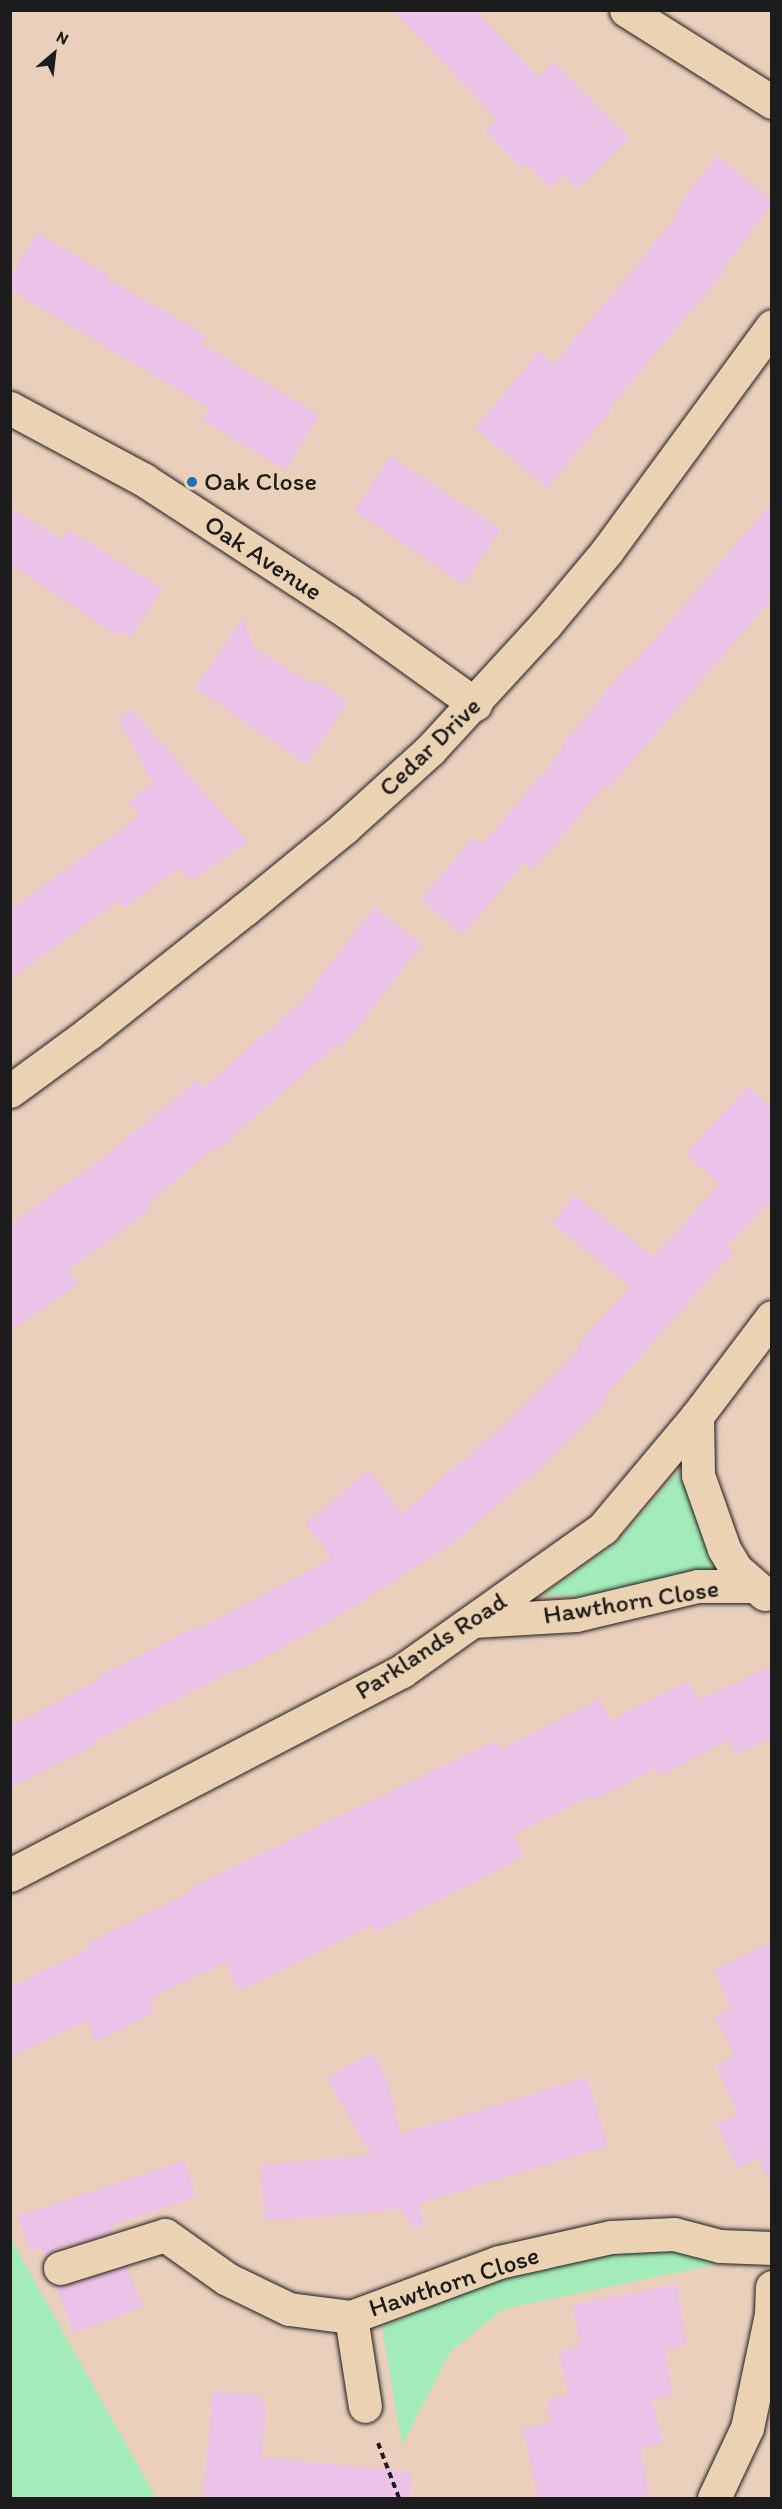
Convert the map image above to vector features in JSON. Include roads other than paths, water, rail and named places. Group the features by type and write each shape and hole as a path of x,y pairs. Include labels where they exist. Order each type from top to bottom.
{"street":[{"path":"626,10 771,102"},
{"name":"Cedar Drive","path":"10,1091 99,1026 344,828 430,750 475,704 607,551 771,326"},
{"name":"Oak Avenue","path":"10,408 144,480 347,612 475,704"},
{"name":"Parklands Road","path":"10,1875 402,1671 603,1528 697,1416 771,1317"},
{"name":"Hawthorn Close","path":"697,1416 698,1475 724,1549 736,1569 762,1592"},
{"name":"Hawthorn Close","path":"473,1621 576,1615 698,1586 762,1592"},
{"name":"Hawthorn Close","path":"60,2268 165,2235 227,2279 289,2309 351,2317 499,2262 611,2237 674,2234 720,2246 771,2248"},
{"path":"714,2499 747,2428 771,2314 771,2287"},
{"name":"Hawthorn Close","path":"351,2317 365,2406"}],"place":[{"name":"Oak Close","path":"192,482"}]}
